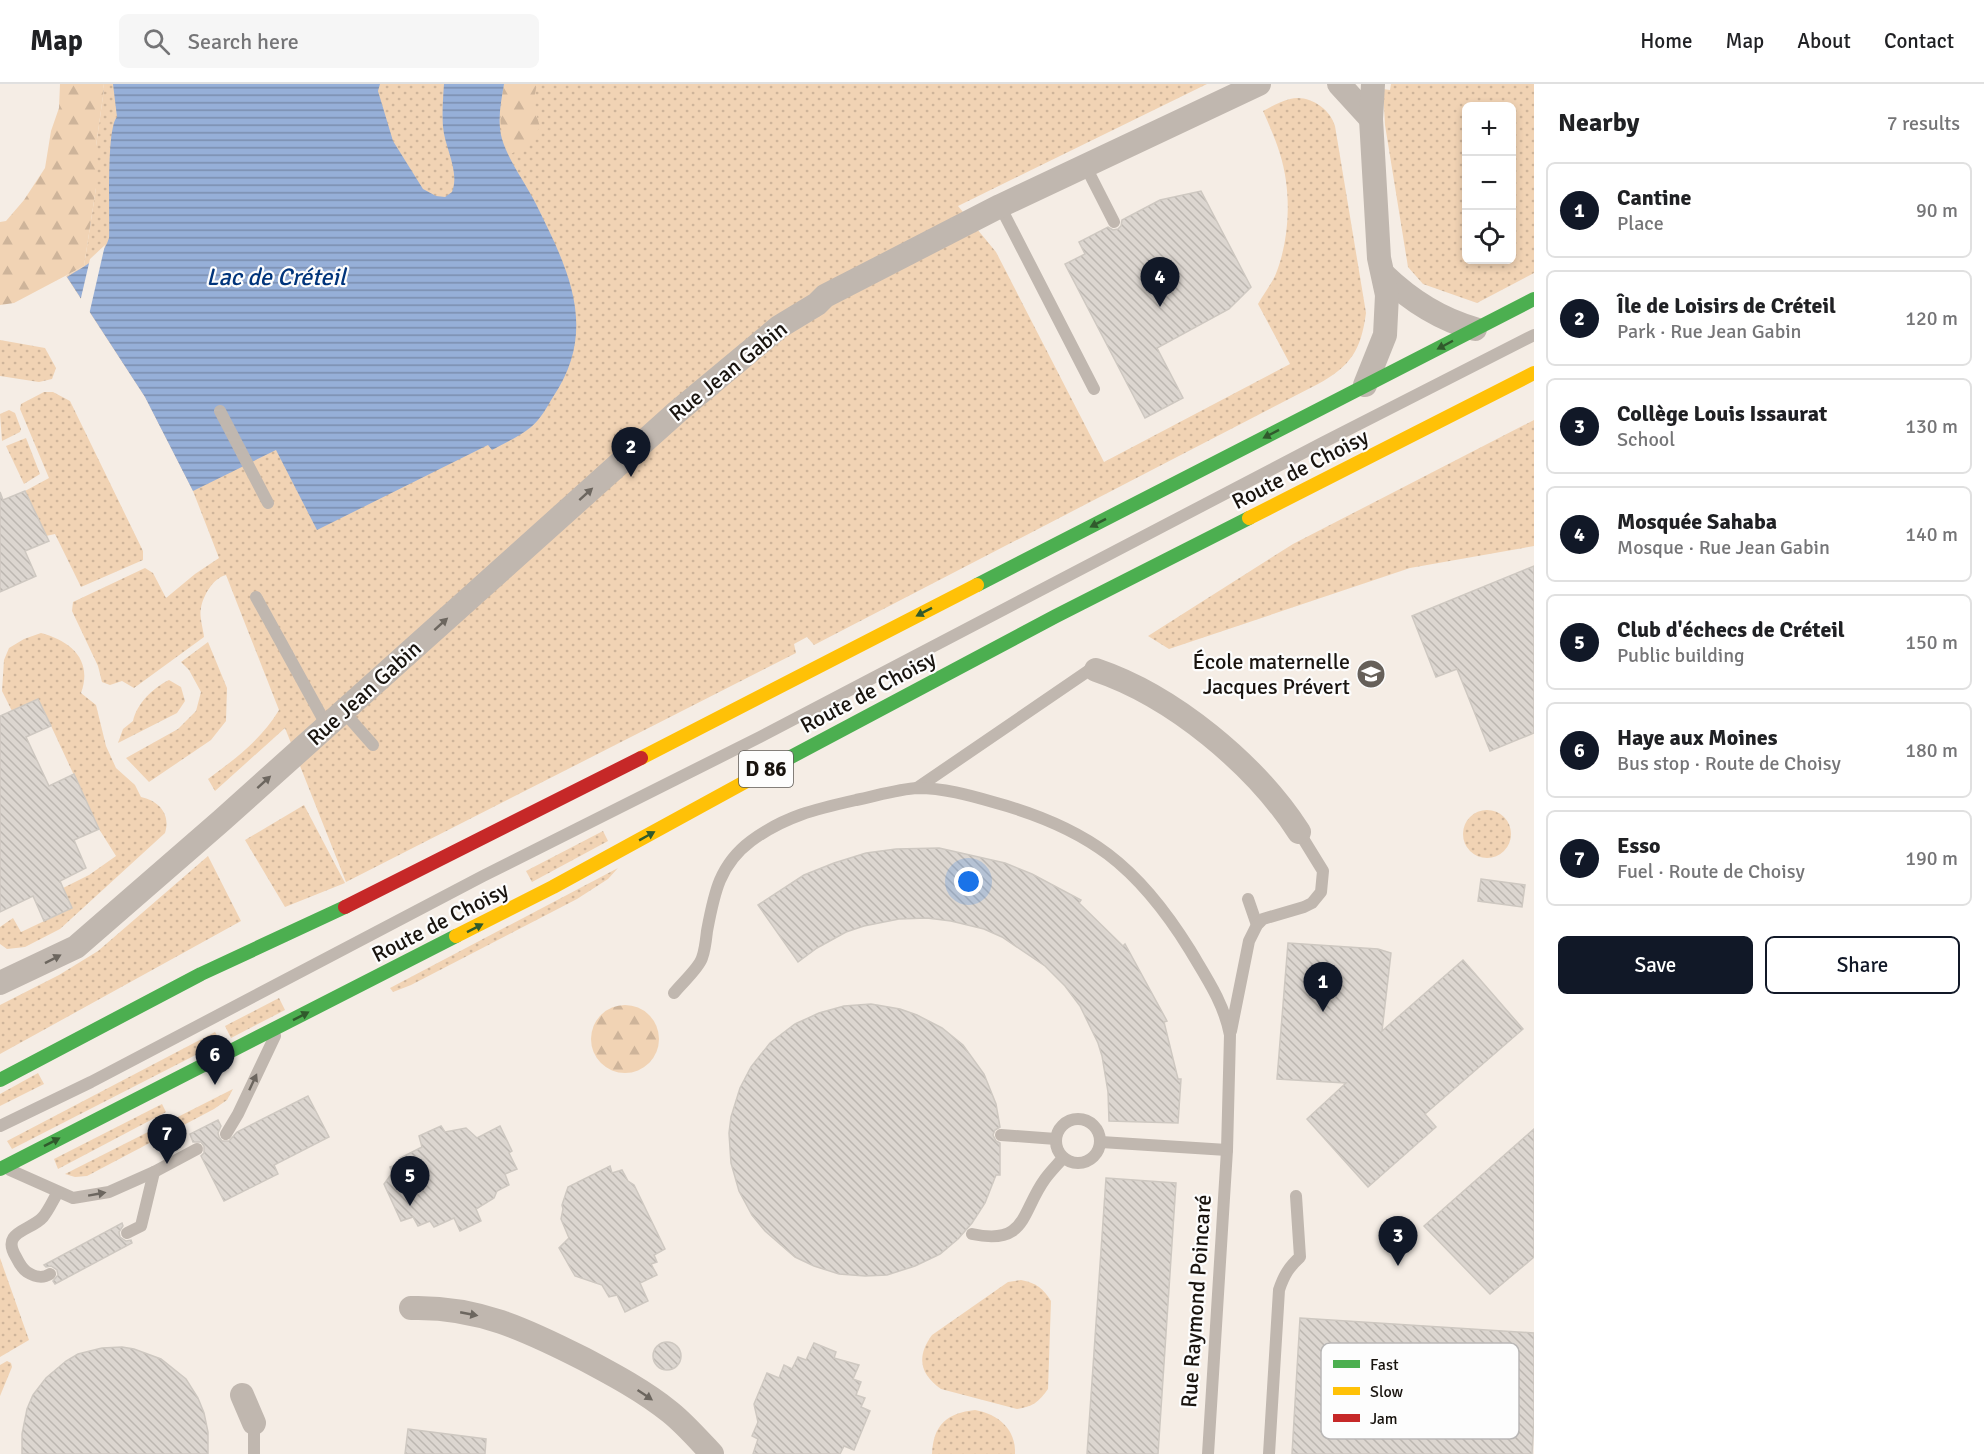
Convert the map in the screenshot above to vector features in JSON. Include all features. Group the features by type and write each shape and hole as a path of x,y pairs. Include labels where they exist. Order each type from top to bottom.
{"main road":[{"name":"Route de Choisy","path":"0,1080 201,974 374,894 473,844 1534,299"},
{"name":"Route de Choisy","path":"2,1168 554,887 762,772 1056,616 1534,373"}],"street":[{"name":"Rue Jean Gabin","path":"0,983 76,947 221,821 677,412 779,327 817,304 825,296 1000,206 1259,84"},
{"path":"1339,84 1371,119"},
{"path":"1365,385 1385,335 1387,295 1379,258 1371,119 1373,84"},
{"path":"1384,275 1404,294 1427,310 1454,323 1475,329"},
{"path":"1096,670 1149,695 1188,719 1228,750 1260,782 1299,832"},
{"path":"411,1308 436,1307 498,1319 534,1333 620,1378 671,1412 712,1454"},
{"path":"242,1395 254,1423"}],"lane":[{"path":"1086,167 1114,222"},
{"path":"1000,206 1094,389"},
{"name":"Route de Choisy","path":"0,1126 91,1082 483,876 760,737 1322,443 1534,335"},
{"path":"220,411 268,503"},
{"path":"256,597 335,718 373,745"},
{"path":"917,788 1010,727 1091,669 1096,670"},
{"path":"674,993 702,959 714,895 734,855 770,829 809,810 917,788 944,790 1045,818 1074,832 1125,867 1165,912 1183,939 1221,1005 1230,1035"},
{"path":"1230,1035 1249,941 1257,925 1267,917 1304,908 1312,903 1321,892 1323,871 1299,832"},
{"path":"1248,898 1257,925"},
{"path":"226,1134 238,1114 279,1027"},
{"name":"Rue Raymond Poincaré","path":"1208,1454 1227,1150 1230,1035"},
{"path":"1081,1119 1088,1121 1097,1130 1101,1142 1096,1155 1084,1163 1069,1162 1059,1153 1056,1139 1062,1126 1081,1119"},
{"path":"1001,1135 1056,1139"},
{"path":"1101,1142 1227,1150"},
{"path":"2,1168 73,1198 109,1192 197,1149"},
{"path":"972,1234 984,1237 995,1236 1016,1228 1023,1221 1044,1180 1063,1158"},
{"path":"127,1233 141,1226 154,1172"},
{"path":"50,1275 44,1278 24,1271 12,1251 12,1246 16,1234 43,1218 58,1192"},
{"path":"1269,1454 1279,1290 1289,1267 1300,1257 1296,1196"},
{"path":"254,1423 255,1454"}],"green space":[{"path":"60,84 103,84 104,89 96,146 96,188 84,266 14,303 0,305 0,222 6,221 24,200 45,168 51,131 59,108"},
{"path":"103,84 1207,84 958,206 996,252 1104,462 1290,364 1258,304 1275,276 1280,262 1288,216 1284,169 1263,111 1287,100 1304,99 1323,108 1335,126 1366,313 1364,326 1352,356 1339,371 1318,384 814,645 807,637 794,644 796,653 346,882 285,728 215,791 208,779 256,740 279,710 226,575 213,584 202,603 200,615 204,637 134,688 122,681 110,685 102,682 98,666 72,611 73,602 145,568 153,573 166,598 219,558 193,491 145,397 66,276 84,266 96,188 96,146"},
{"path":"504,84 537,84 533,103 540,127 529,144 509,155 500,120"},
{"path":"1391,84 1534,84 1534,273 1477,303 1423,284 1408,267 1385,125 1383,89 1390,90"},
{"path":"0,340 45,348 56,368 52,379 39,382 0,376"},
{"path":"44,392 53,392 70,401 143,551 143,560 81,587 55,534 46,536 25,491 49,478 20,409 21,404"},
{"path":"9,410 15,413 21,429 20,432 2,441 0,414"},
{"path":"1534,420 1534,546 1410,568 1169,649 1148,636 1293,544"},
{"path":"26,438 40,474 24,484 6,446"},
{"path":"41,633 62,641 77,654 84,671 81,693 96,705 106,746 116,768 135,785 141,797 162,809 166,826 165,833 60,929 25,947 7,949 0,944 0,927 13,918 21,932 72,908 63,888 89,875 116,856 99,829 39,700 12,711 2,691 4,660 9,648"},
{"path":"208,642 227,688 226,721 211,740 149,782 126,758 178,729 196,711 201,692 189,670 181,662"},
{"path":"169,680 181,687 185,701 177,713 118,743 123,729 133,721 142,702 157,687"},
{"path":"304,805 345,883 285,907 245,840"},
{"path":"1482,810 1492,810 1504,817 1511,829 1511,839 1504,851 1492,858 1482,858 1467,847 1463,839 1463,829 1474,814"},
{"path":"603,831 608,841 532,882 526,871"},
{"path":"208,856 241,921 0,1054 0,1005 59,975 98,951"},
{"path":"618,868 608,879 577,899 411,985 393,992 390,988"},
{"path":"279,998 285,1010 231,1038 225,1026"},
{"path":"632,1005 644,1011 653,1020 659,1032 657,1052 649,1063 632,1073 618,1073 601,1063 593,1052 591,1032 601,1015 612,1007"},
{"path":"215,1032 221,1042 12,1149 7,1141"},
{"path":"38,1073 44,1084 0,1106 0,1094"},
{"path":"233,1089 227,1100 214,1109 87,1176 75,1177 65,1174"},
{"path":"162,1104 166,1112 58,1169 54,1159"},
{"path":"0,1258 29,1340 0,1357"},
{"path":"1021,1280 1039,1287 1051,1301 1048,1389 1045,1394 1031,1405 1017,1409 941,1389 928,1377 923,1365 924,1351 932,1335 1008,1282"},
{"path":"7,1361 12,1367 0,1396 0,1365"},
{"path":"975,1410 991,1415 1004,1424 1015,1445 1015,1454 932,1454 935,1435 943,1422 957,1414"}],"water":[{"name":"Lac de Créteil","path":"113,84 380,84 378,91 393,141 423,189 436,196 445,197 452,192 454,176 443,127 444,84 504,84 500,118 502,139 559,252 574,299 576,323 574,347 567,372 540,417 527,430 492,450 488,445 317,530 276,450 193,491 145,397 67,277 98,256 109,238 111,138 117,117"}],"pier":[{"path":"105,245 89,315 80,302 90,259"}],"building":[{"path":"1201,191 1251,287 1229,309 1157,348 1183,398 1145,418 1065,264 1085,254 1079,242 1108,227 1113,230 1118,229 1122,220 1160,200"},
{"path":"25,491 49,541 25,551 36,576 0,592 0,492 3,500"},
{"path":"1534,566 1534,733 1490,751 1457,669 1436,677 1412,616"},
{"path":"38,699 51,726 26,737 49,786 74,774 99,829 74,840 86,868 60,881 72,908 44,921 33,896 0,912 0,716"},
{"path":"939,848 1005,863 1032,874 1081,900 1079,903 1123,946 1125,944 1167,1021 1164,1022 1178,1079 1181,1079 1178,1123 1109,1121 1108,1092 1102,1056 1080,1006 1065,986 1045,966 1002,937 984,929 951,921 927,918 899,919 846,932 817,948 798,962 758,905 804,875 834,863 866,853 896,849"},
{"path":"1481,879 1525,885 1522,907 1478,901"},
{"path":"1288,943 1378,949 1391,953 1382,1031 1463,960 1523,1029 1425,1114 1436,1127 1368,1187 1307,1119 1346,1083 1277,1079"},
{"path":"871,1004 900,1009 917,1015 942,1028 963,1045 984,1074 996,1104 1000,1127 993,1135 1000,1143 1000,1175 996,1175 985,1203 972,1223 940,1254 915,1266 887,1275 865,1276 839,1274 814,1266 795,1257 765,1231 752,1215 739,1191 731,1163 729,1133 731,1117 740,1088 751,1067 770,1043 795,1024 819,1013 844,1006"},
{"path":"308,1096 329,1137 274,1165 278,1174 224,1201 201,1156 204,1153 204,1146 201,1142 193,1142 190,1134 218,1120 221,1126 219,1137 222,1141 229,1141 237,1132"},
{"path":"441,1126 445,1132 466,1128 477,1138 500,1126 512,1151 509,1153 517,1169 505,1174 509,1185 497,1191 494,1198 476,1209 481,1221 460,1231 454,1218 434,1227 430,1221 418,1226 413,1217 401,1221 384,1184 392,1173 390,1167 402,1163 400,1158 422,1147 419,1136"},
{"path":"1534,1129 1534,1257 1490,1294 1424,1226"},
{"path":"610,1166 612,1173 622,1170 628,1181 634,1185 665,1249 654,1255 657,1262 651,1264 657,1275 640,1283 648,1301 625,1312 617,1295 609,1297 602,1285 575,1276 559,1248 569,1238 561,1219 562,1205 568,1187"},
{"path":"1106,1178 1176,1183 1158,1454 1087,1454"},
{"path":"122,1223 120,1237 126,1241 131,1240 132,1243 55,1284 53,1281 58,1275 57,1270 44,1265"},
{"path":"1300,1318 1534,1333 1532,1454 1292,1454"},
{"path":"667,1342 677,1346 681,1356 677,1366 667,1370 657,1366 653,1356 657,1346"},
{"path":"814,1343 836,1352 834,1358 859,1365 853,1379 861,1382 856,1395 865,1398 861,1407 870,1411 854,1450 844,1446 840,1454 753,1454 758,1439 752,1436 758,1422 754,1404 767,1373 779,1378 784,1365 792,1369 798,1357 806,1360"},
{"path":"122,1347 161,1359 186,1379 204,1413 208,1432 208,1454 22,1454 22,1434 27,1409 33,1395 46,1378 78,1354 102,1348"},
{"path":"408,1429 486,1439 485,1454 405,1454"}],"traffic: fast":[{"path":"977,585 1534,299"},
{"path":"774,766 1056,616 1249,518"},
{"path":"0,1080 201,974 345,907"},
{"path":"0,1169 456,936"}],"traffic: slow":[{"path":"1249,518 1534,373"},
{"path":"641,758 977,585"},
{"path":"456,936 553,887 774,766"}],"traffic: jam":[{"path":"345,907 641,758"}],"place":[{"name":"Mosquée Sahaba","path":"1160,307"},
{"name":"Île de Loisirs de Créteil","path":"631,477"},
{"name":"École maternelle Jacques Prévert","path":"1371,674"},
{"name":"Cantine","path":"1323,1012"},
{"name":"Haye aux Moines","path":"215,1085"},
{"name":"Esso","path":"167,1164"},
{"name":"Club d'échecs de Créteil","path":"410,1206"},
{"name":"Collège Louis Issaurat","path":"1398,1266"}]}
